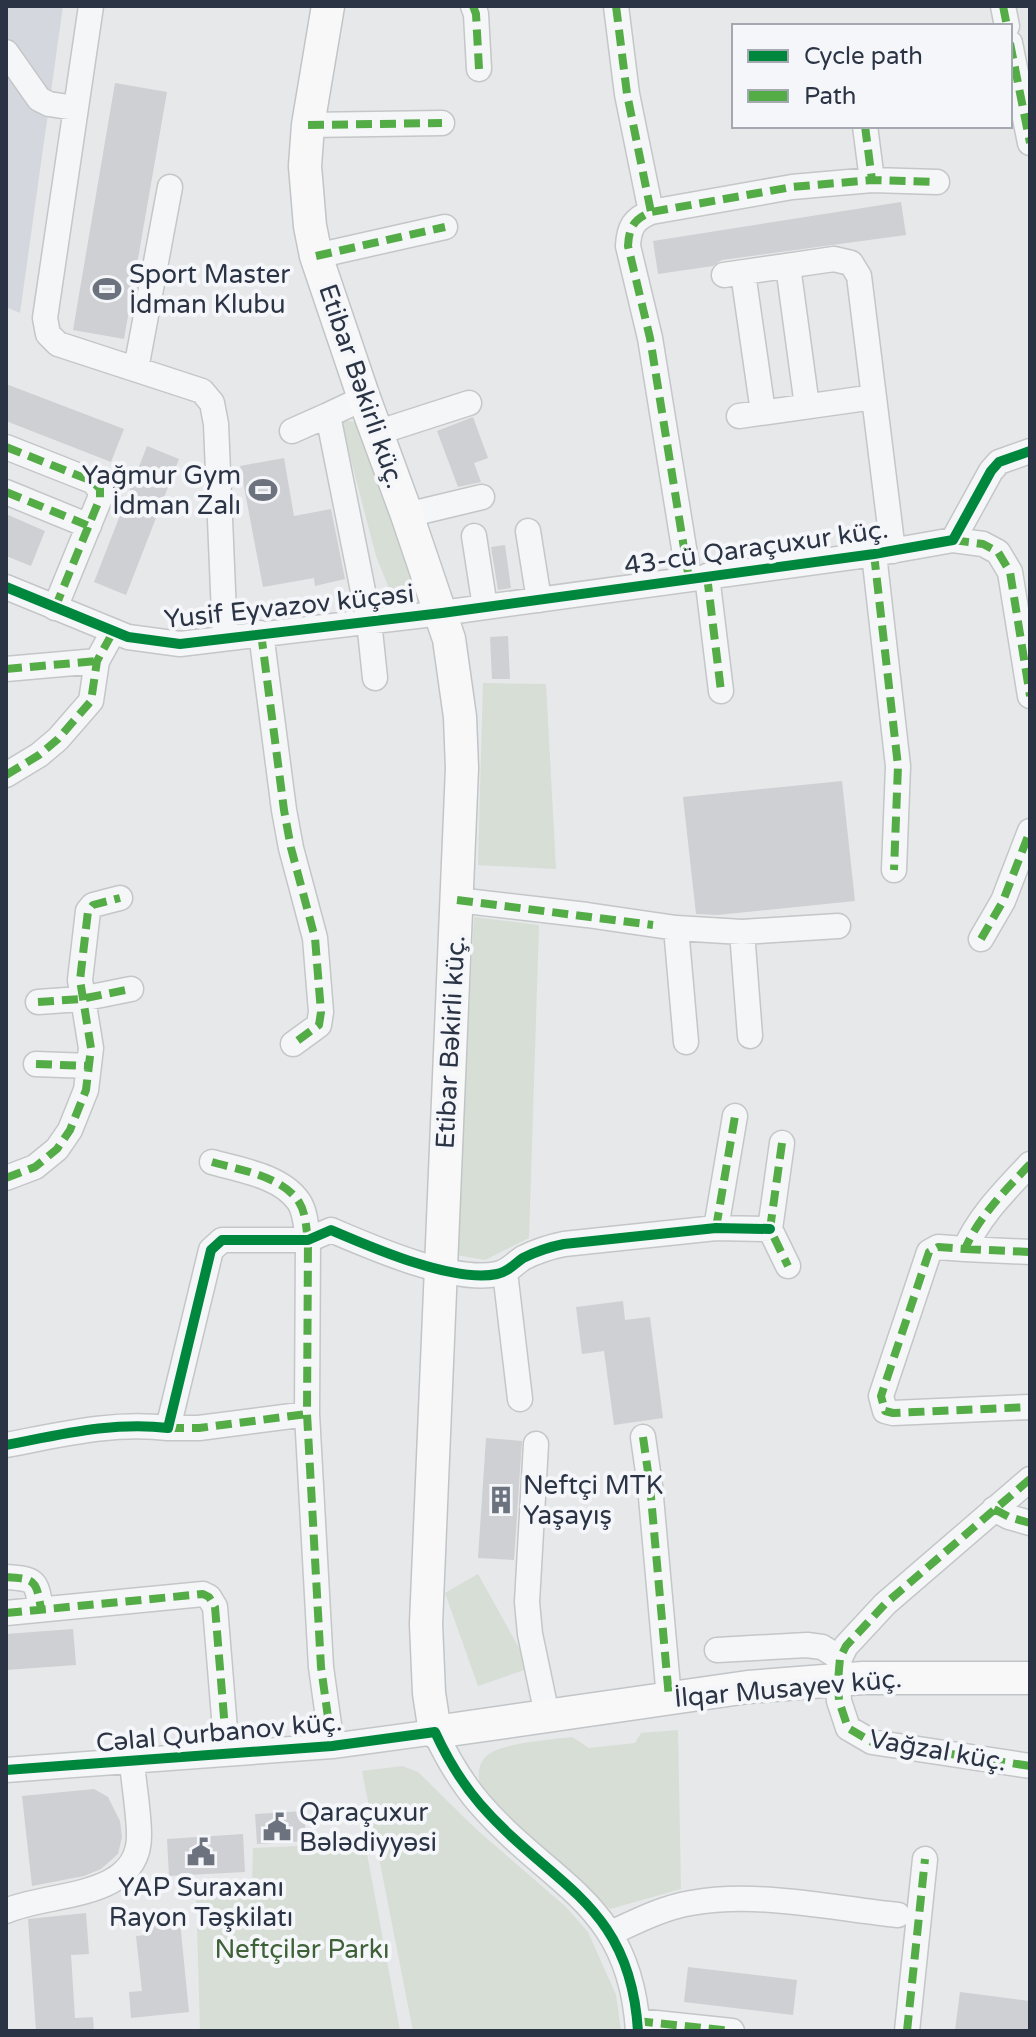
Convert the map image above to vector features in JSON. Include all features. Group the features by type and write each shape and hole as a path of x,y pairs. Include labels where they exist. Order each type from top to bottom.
{"main road":[{"name":"Etibar Bəkirli küç.","path":"328,6 308,125 306,196 316,256 442,613 451,650 460,717 462,768 426,1624 429,1693 435,1732"},
{"name":"İlqar Musayev küç.","path":"435,1732 748,1687 839,1670 863,1678 1030,1678"}],"street":[{"path":"91,6 45,318 48,334 58,344 202,391 212,403 216,424 225,638"},
{"path":"473,6 479,69"},
{"path":"616,6 627,94 651,212"},
{"path":"6,52 39,99 49,104 75,108"},
{"path":"1012,53 1030,143"},
{"path":"308,125 442,123"},
{"path":"865,128 872,180"},
{"path":"721,691 650,338 628,246 629,231 636,218 651,212 792,187 872,180 937,182"},
{"path":"136,369 170,187"},
{"path":"316,256 445,227"},
{"path":"874,397 751,414 733,274 834,259 851,263 859,276 874,397 898,766 894,870"},
{"path":"788,266 807,406"},
{"path":"292,431 364,398"},
{"path":"376,433 469,403"},
{"path":"328,415 369,621 375,678"},
{"path":"6,447 92,481 100,489 100,498 55,608"},
{"path":"1030,451 999,462 991,471 953,540 983,544 998,552 1010,572 1030,696"},
{"path":"6,492 89,526"},
{"path":"407,515 482,497"},
{"path":"528,531 539,600"},
{"path":"474,536 485,607"},
{"name":"43-cü Qaraçuxur küç.","path":"442,613 953,540"},
{"name":"Yusif Eyvazov küçəsi","path":"6,587 113,632 164,643 442,613"},
{"path":"6,775 39,755 91,701 97,661 113,632"},
{"path":"261,633 284,810 294,862 312,921 320,998 319,1025 293,1044"},
{"path":"6,669 97,661"},
{"path":"981,939 1003,901 1030,831"},
{"path":"6,1178 35,1167 57,1149 79,1112 91,1048 80,980 88,911 93,905 120,898"},
{"path":"457,900 664,926 742,932 838,926"},
{"path":"664,926 686,1042"},
{"path":"742,932 750,1036"},
{"path":"38,1002 81,999 131,989"},
{"path":"36,1064 89,1066"},
{"path":"716,1228 735,1116"},
{"path":"782,1143 770,1229 788,1266"},
{"path":"212,1162 268,1179 293,1194 304,1212 308,1240 307,1414 321,1667 332,1746"},
{"path":"965,1249 972,1233 994,1203 1030,1164"},
{"path":"168,1428 211,1250 216,1243 244,1239 308,1240 331,1230 372,1248 439,1269 484,1275 505,1272 519,1260 542,1249 716,1228 770,1229"},
{"path":"1030,1252 938,1247 929,1252 884,1386 881,1405 885,1411 893,1413 1030,1407"},
{"path":"505,1272 520,1399"},
{"path":"6,1445 106,1428 146,1425 199,1428 307,1414"},
{"path":"643,1437 669,1698"},
{"path":"536,1444 527,1602 530,1634 547,1715"},
{"path":"839,1670 846,1646 896,1593 1030,1479"},
{"path":"994,1509 1030,1523"},
{"path":"6,1577 30,1579 37,1585 41,1609"},
{"path":"6,1613 203,1594 209,1597 215,1607 227,1754"},
{"path":"717,1650 807,1645 822,1647 839,1670"},
{"name":"Vağzal küç.","path":"839,1670 839,1701 848,1728 856,1735 872,1742 1030,1766"},
{"name":"Cəlal Qurbanov küç.","path":"6,1770 332,1746 435,1732"},
{"name":"Etibar Bəkirli küç.","path":"435,1732 462,1783 482,1806 584,1899 611,1933 628,1972 637,2026"},
{"path":"6,1911 31,1901 97,1889 108,1884 135,1859 139,1838 132,1762"},
{"path":"907,2031 925,1859"},
{"path":"611,1933 658,1912 719,1899 761,1900 898,1915"},
{"path":"637,2026 732,2031"}],"shaded area":[{"path":"6,6 63,6 20,313 6,307"}],"green space":[{"path":"348,421 362,428 410,565 411,580 407,589 392,596 376,556 341,422"},
{"path":"483,683 546,684 556,869 478,865"},
{"path":"474,917 539,925 529,1238 485,1260 456,1255"},
{"path":"478,1574 530,1668 478,1686 445,1593"},
{"path":"678,1730 681,1889 610,1909 499,1812 481,1788 479,1772 482,1762 489,1754 506,1747 572,1737 589,1748 635,1743 641,1733"},
{"path":"402,1766 418,1772 476,1829 566,1907 588,1932 616,1995 621,2031 413,2031 362,1771"},
{"name":"Neftçilər Parkı","path":"365,1843 400,2031 200,2031 196,1888 252,1886 253,1848"}],"building":[{"path":"115,83 167,92 124,339 73,330"},
{"path":"901,202 906,235 722,260 713,266 658,274 653,241"},
{"path":"6,384 124,429 111,462 6,421"},
{"path":"473,417 488,458 474,463 481,482 458,487 437,431"},
{"path":"147,446 179,459 126,595 94,582"},
{"path":"284,458 294,516 331,509 345,579 315,586 314,578 263,587 240,466"},
{"path":"6,514 45,531 31,566 6,556"},
{"path":"505,545 511,588 498,590 491,547"},
{"path":"508,636 510,679 492,679 490,637"},
{"path":"842,781 855,901 717,915 696,914 683,797"},
{"path":"623,1301 625,1320 650,1317 663,1418 614,1425 604,1351 582,1354 576,1307"},
{"name":"Neftçi MTK Yaşayış","path":"486,1438 522,1441 514,1560 478,1558"},
{"path":"73,1629 76,1665 6,1670 6,1634"},
{"path":"94,1789 108,1797 120,1821 122,1837 118,1854 101,1869 84,1876 32,1886 22,1796"},
{"name":"Qaraçuxur Bələdiyyəsi","path":"304,1811 306,1841 257,1844 255,1814"},
{"path":"243,1834 245,1872 169,1876 167,1839"},
{"path":"179,1912 189,2012 131,2018 129,1992 142,1991 136,1936 146,1935 144,1915"},
{"path":"86,1913 89,1954 71,1955 75,2018 93,2017 94,2031 36,2031 28,1919"},
{"path":"688,1967 797,1980 793,2015 684,2002"},
{"path":"960,1992 1030,2001 1030,2031 955,2030"}],"marked path":[{"path":"473,6 479,69"},
{"path":"616,6 627,94 651,212"},
{"path":"1003,6 1007,24"},
{"path":"1012,53 1030,143"},
{"path":"308,125 442,123"},
{"path":"865,128 872,180"},
{"path":"689,579 650,338 628,246 634,224 651,212 792,187 872,180 937,182"},
{"path":"316,256 445,227"},
{"path":"6,447 92,481 100,489 100,498 55,608"},
{"path":"6,492 89,526"},
{"path":"953,540 983,544 998,552 1010,572 1030,696"},
{"path":"874,554 898,766 894,870"},
{"path":"707,576 721,691"},
{"path":"6,775 58,739 91,701 97,661 113,632"},
{"path":"261,633 284,810 315,938 321,1012 319,1025 293,1044"},
{"path":"6,669 97,661"},
{"path":"981,939 1003,901 1030,831"},
{"path":"6,1178 35,1167 57,1149 70,1130 86,1090 91,1048 80,980 88,911 93,905 120,898"},
{"path":"457,900 653,925"},
{"path":"38,1002 81,999 131,989"},
{"path":"36,1064 89,1066"},
{"path":"716,1228 735,1116"},
{"path":"782,1143 770,1229 788,1266"},
{"path":"212,1162 260,1175 282,1186 299,1202 304,1216 308,1240 307,1414 321,1667 332,1746"},
{"path":"1030,1164 985,1215 965,1249 938,1247 929,1252 881,1396 885,1411 893,1413 1030,1407"},
{"path":"965,1249 1030,1252"},
{"path":"168,1428 199,1428 307,1414"},
{"path":"643,1437 669,1698"},
{"path":"1030,1479 885,1604 846,1646 840,1658 838,1681 839,1701 848,1728 872,1742 1030,1766"},
{"path":"994,1509 1030,1523"},
{"path":"6,1577 33,1583 41,1609"},
{"path":"6,1613 203,1594 209,1597 215,1607 227,1754"},
{"path":"907,2031 925,1859"},
{"path":"637,2021 732,2031"}],"cycle path":[{"path":"6,587 128,637 180,644 442,613 874,554 953,540 991,471 999,462 1030,451"},
{"path":"6,1445 107,1428 168,1428 211,1250 222,1240 308,1240 331,1230 436,1269 479,1275 501,1273 523,1258 564,1244 716,1228 770,1229"},
{"path":"6,1770 332,1746 435,1732 455,1770 480,1804 583,1900 603,1924 620,1953 632,1988 638,2031"}],"place":[{"name":"Sport Master İdman Klubu","path":"107,289"},
{"name":"Yağmur Gym İdman Zalı","path":"263,490"},
{"name":"Neftçi MTK Yaşayış","path":"501,1500"},
{"name":"Qaraçuxur Bələdiyyəsi","path":"277,1827"},
{"name":"YAP Suraxanı Rayon Təşkilatı","path":"201,1852"}]}
